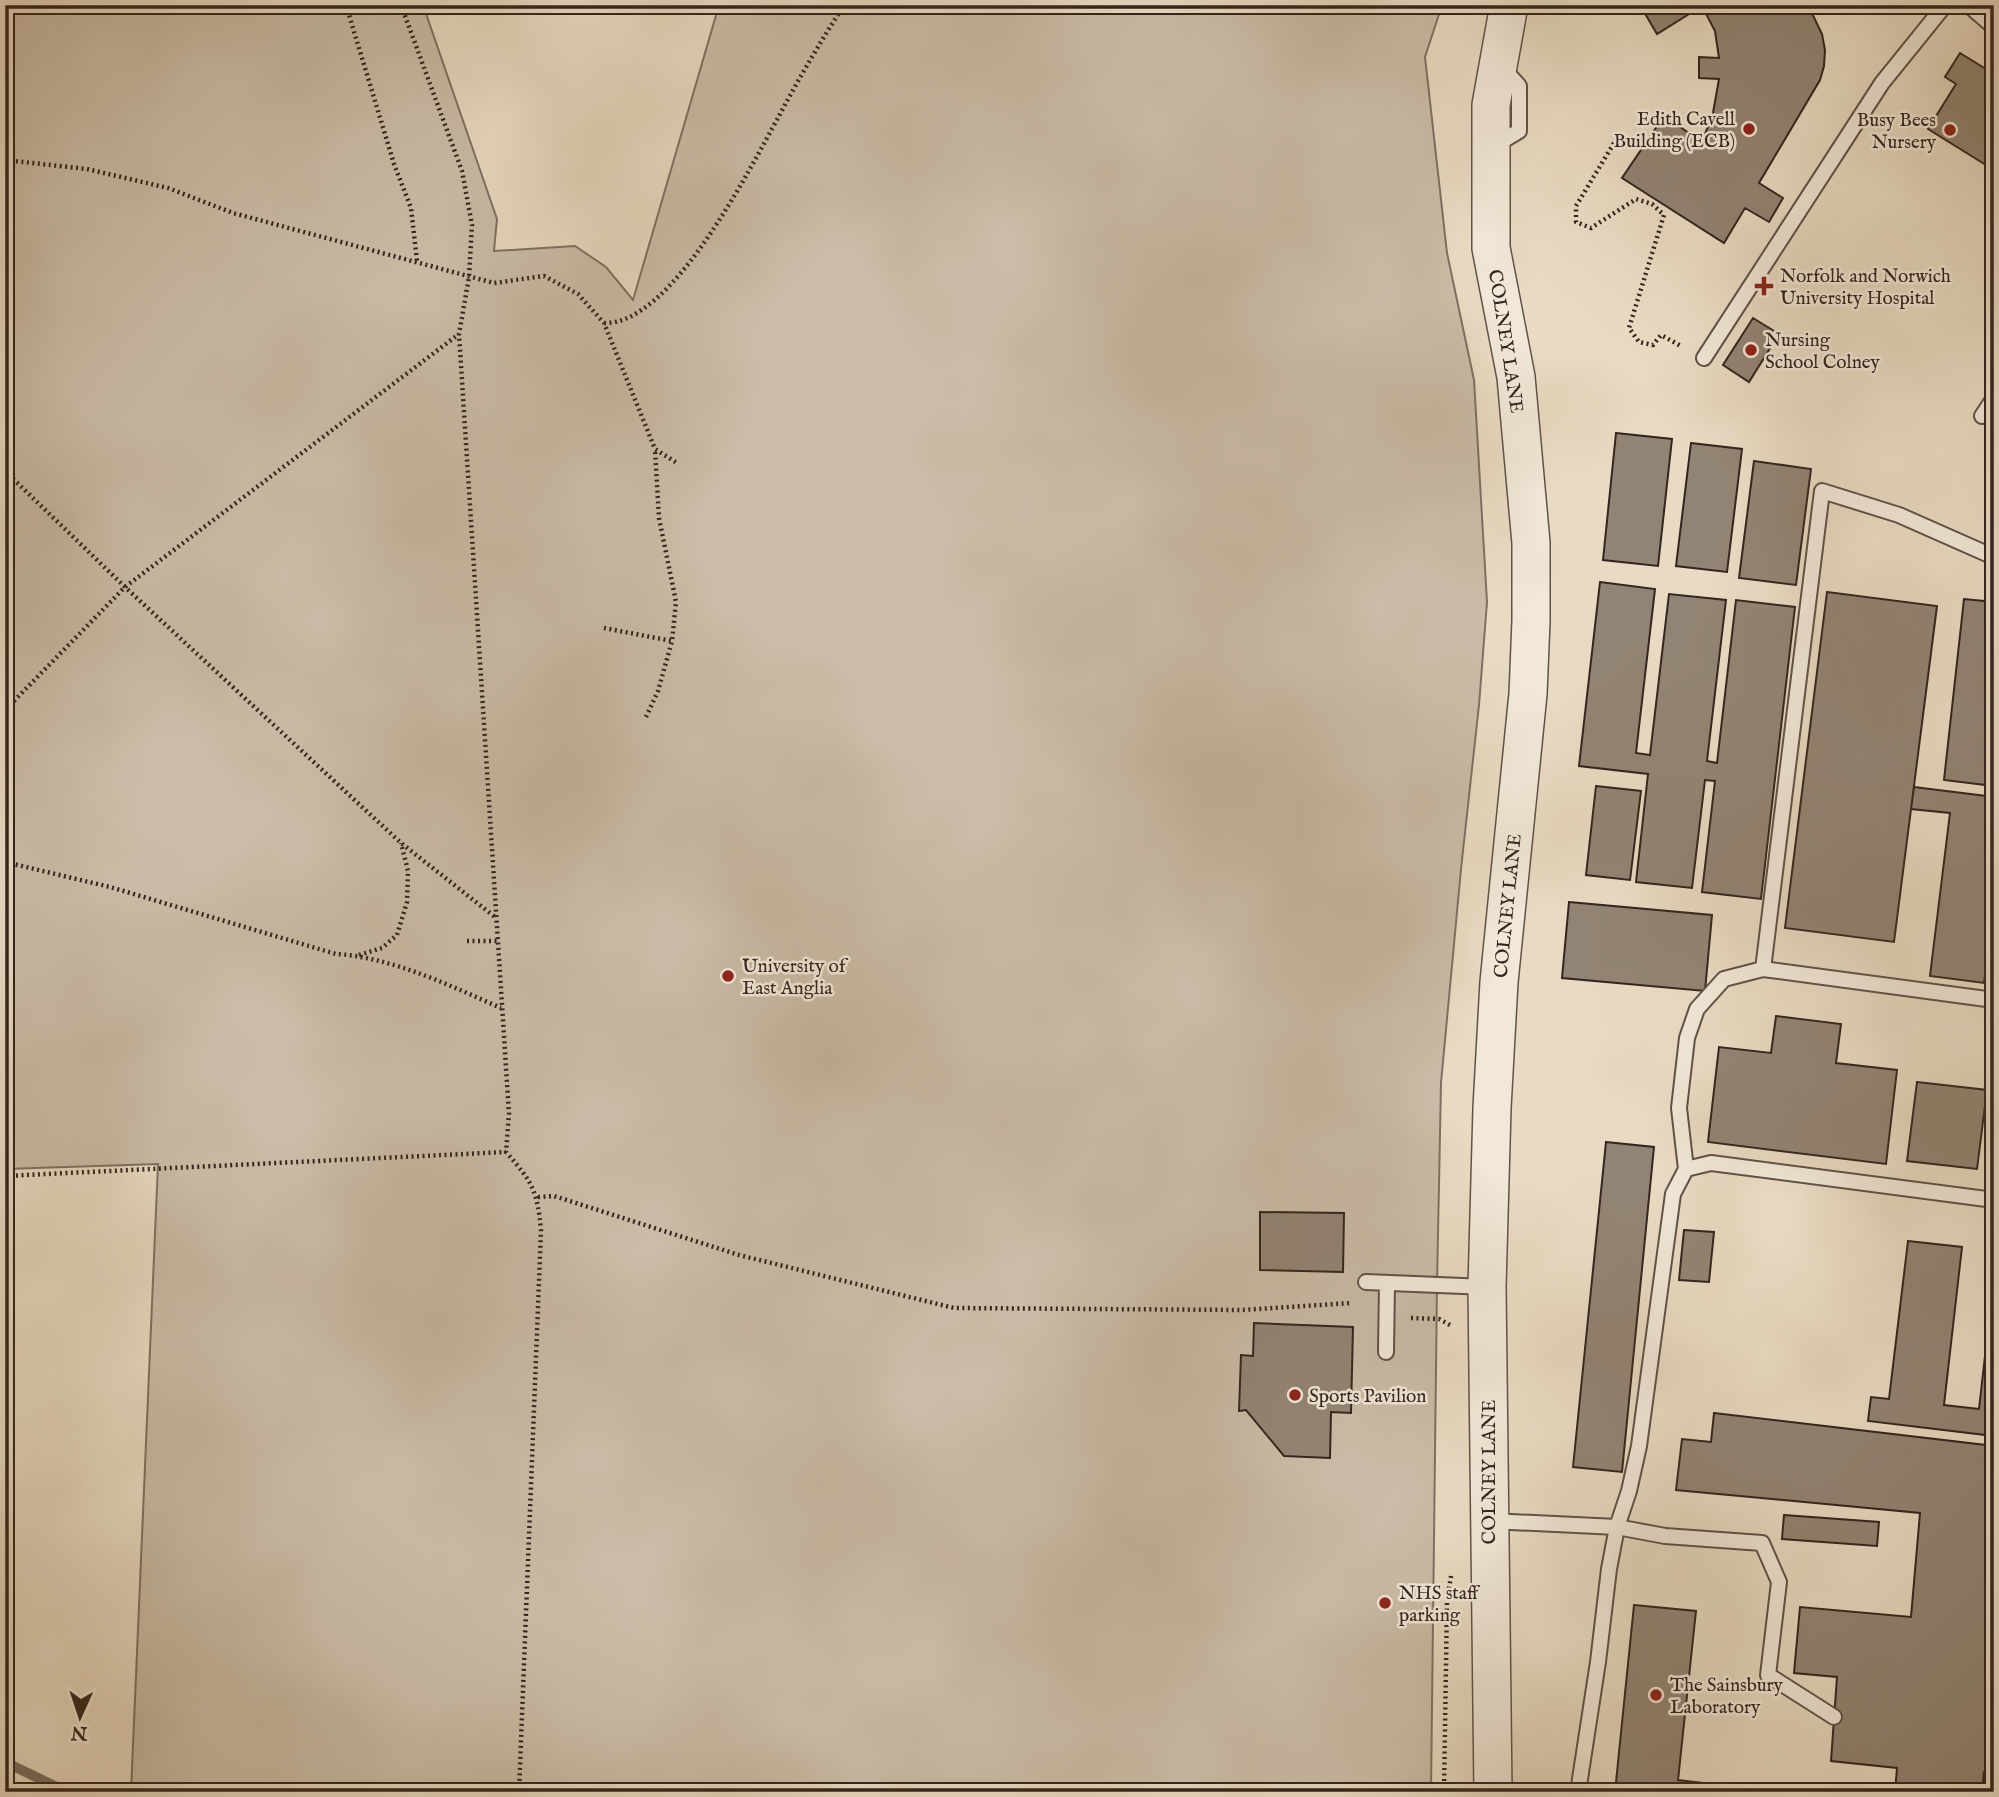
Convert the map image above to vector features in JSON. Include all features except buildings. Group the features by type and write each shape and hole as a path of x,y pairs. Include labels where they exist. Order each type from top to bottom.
{"street":[{"path":"1979,5 1994,18"},
{"name":"COLNEY LANE","path":"1493,1792 1487,1287 1492,1108 1499,982 1528,694 1531,621 1531,542 1516,377 1491,248 1491,105 1511,12"}],"lane":[{"path":"1704,358 1882,83 1945,5"},
{"path":"1982,416 1994,398"},
{"path":"1763,969 1822,491 1899,515 1994,557"},
{"path":"1578,1792 1609,1569 1617,1527 1629,1492 1639,1446 1673,1194 1686,1169 1679,1108 1687,1038 1697,1009 1724,979 1763,969 1994,1000"},
{"path":"1686,1169 1710,1163 1994,1200"},
{"path":"1366,1282 1487,1287"},
{"path":"1386,1352 1387,1283"},
{"path":"1488,1521 1617,1527 1665,1536 1762,1543 1779,1582 1768,1675 1834,1717"}],"path":[{"path":"346,5 394,164 411,208 417,261"},
{"path":"401,5 461,171 472,225 469,277 459,334 509,1114 506,1152 524,1172 538,1197 541,1230 519,1792"},
{"path":"604,323 620,322 638,312 673,282 712,233 742,185 820,42 844,5"},
{"path":"1614,144 1576,206 1576,222 1591,229 1636,199 1652,204 1664,215 1629,328 1639,342 1653,345 1661,335 1704,358"},
{"path":"5,160 87,169 168,187 233,213 469,277 494,283 544,276 578,294 604,323 655,449 659,518 676,602 672,641 646,717"},
{"path":"5,715 13,702 125,587 459,334"},
{"path":"655,449 677,463"},
{"path":"5,471 125,587 401,843 495,917"},
{"path":"604,628 672,641"},
{"path":"358,955 382,948 397,935 407,902 408,871 401,843"},
{"path":"5,862 110,887 337,954 358,955 437,980 501,1008"},
{"path":"467,941 498,941"},
{"path":"5,1176 506,1152"},
{"path":"538,1197 554,1196 739,1255 954,1308 1242,1310 1360,1303"}],"shaded area":[{"name":"University of East Anglia","path":"5,5 423,5 497,219 494,251 575,246 606,267 633,300 719,5 1442,5 1425,57 1447,253 1474,380 1487,602 1441,1083 1431,1792 131,1792 158,1164 5,1169"}],"waterway":[{"path":"5,1762 67,1792"}],"place":[{"name":"Edith Cavell Building (ECB)","path":"1749,129"},
{"name":"Busy Bees Nursery","path":"1950,130"},
{"name":"Norfolk and Norwich University Hospital","path":"1764,286"},
{"name":"Nursing School Colney","path":"1751,350"},
{"name":"University of East Anglia","path":"728,976"},
{"name":"Sports Pavilion","path":"1295,1395"},
{"name":"NHS staff parking","path":"1385,1603"},
{"name":"The Sainsbury Laboratory","path":"1656,1695"}]}
